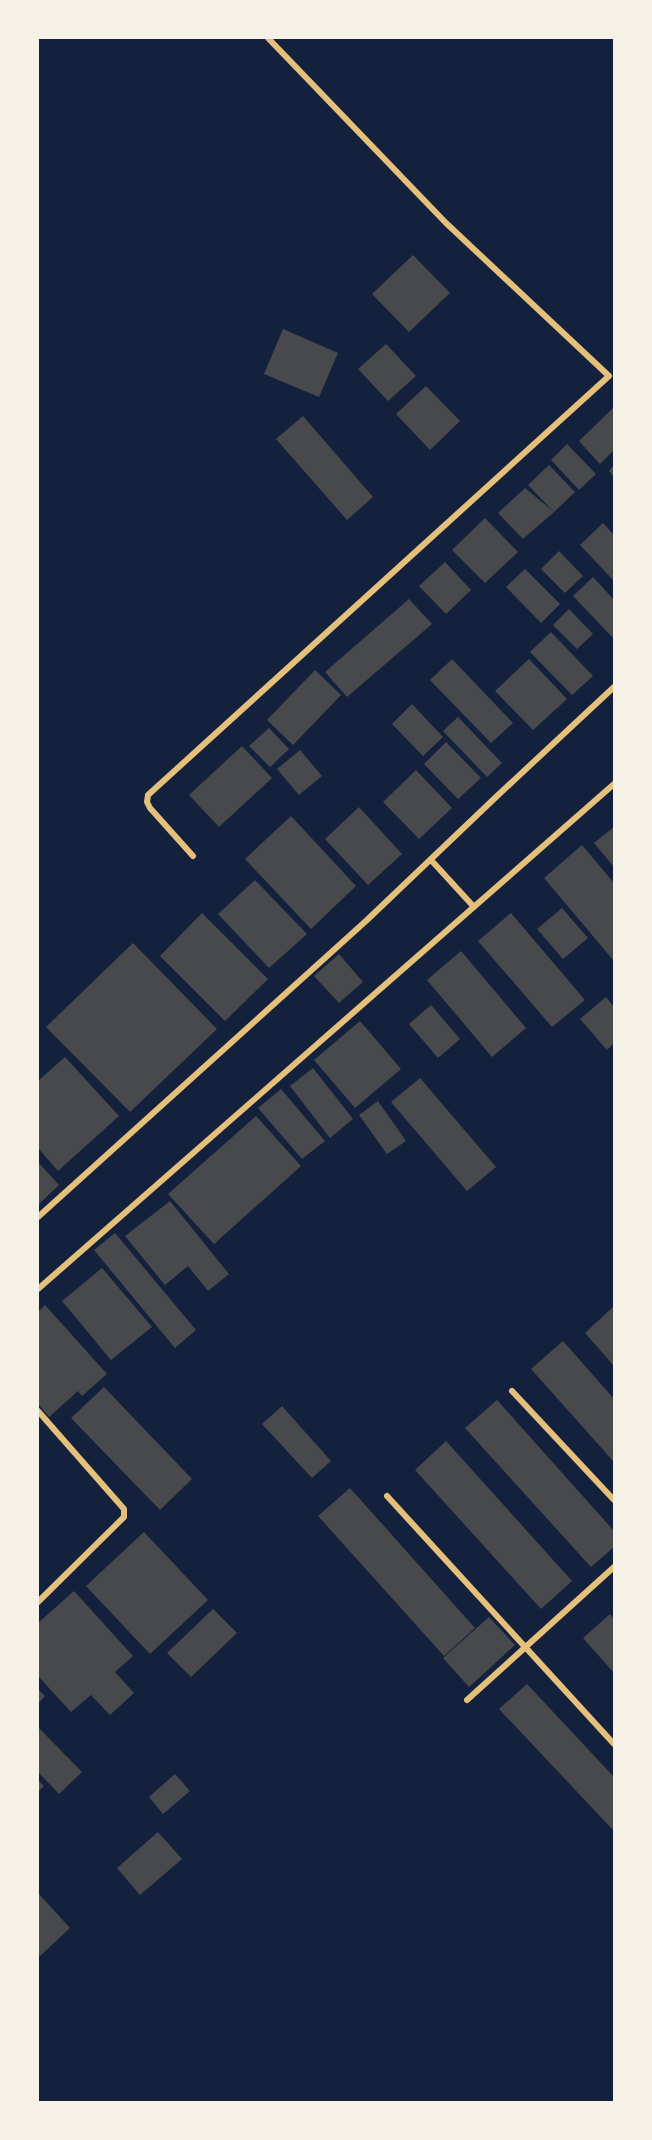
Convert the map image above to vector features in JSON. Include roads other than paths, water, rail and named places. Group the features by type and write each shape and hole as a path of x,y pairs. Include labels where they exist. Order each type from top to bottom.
{"street":[{"path":"193,856 150,808 147,802 148,795 612,376 446,223 268,38"},
{"path":"38,1217 431,860 496,796 615,687"},
{"path":"38,1290 615,784"},
{"path":"431,860 474,907"},
{"path":"512,1390 615,1500"},
{"path":"38,1411 124,1509 124,1517 38,1602"},
{"path":"387,1496 615,1744"},
{"path":"467,1700 615,1567"}]}
